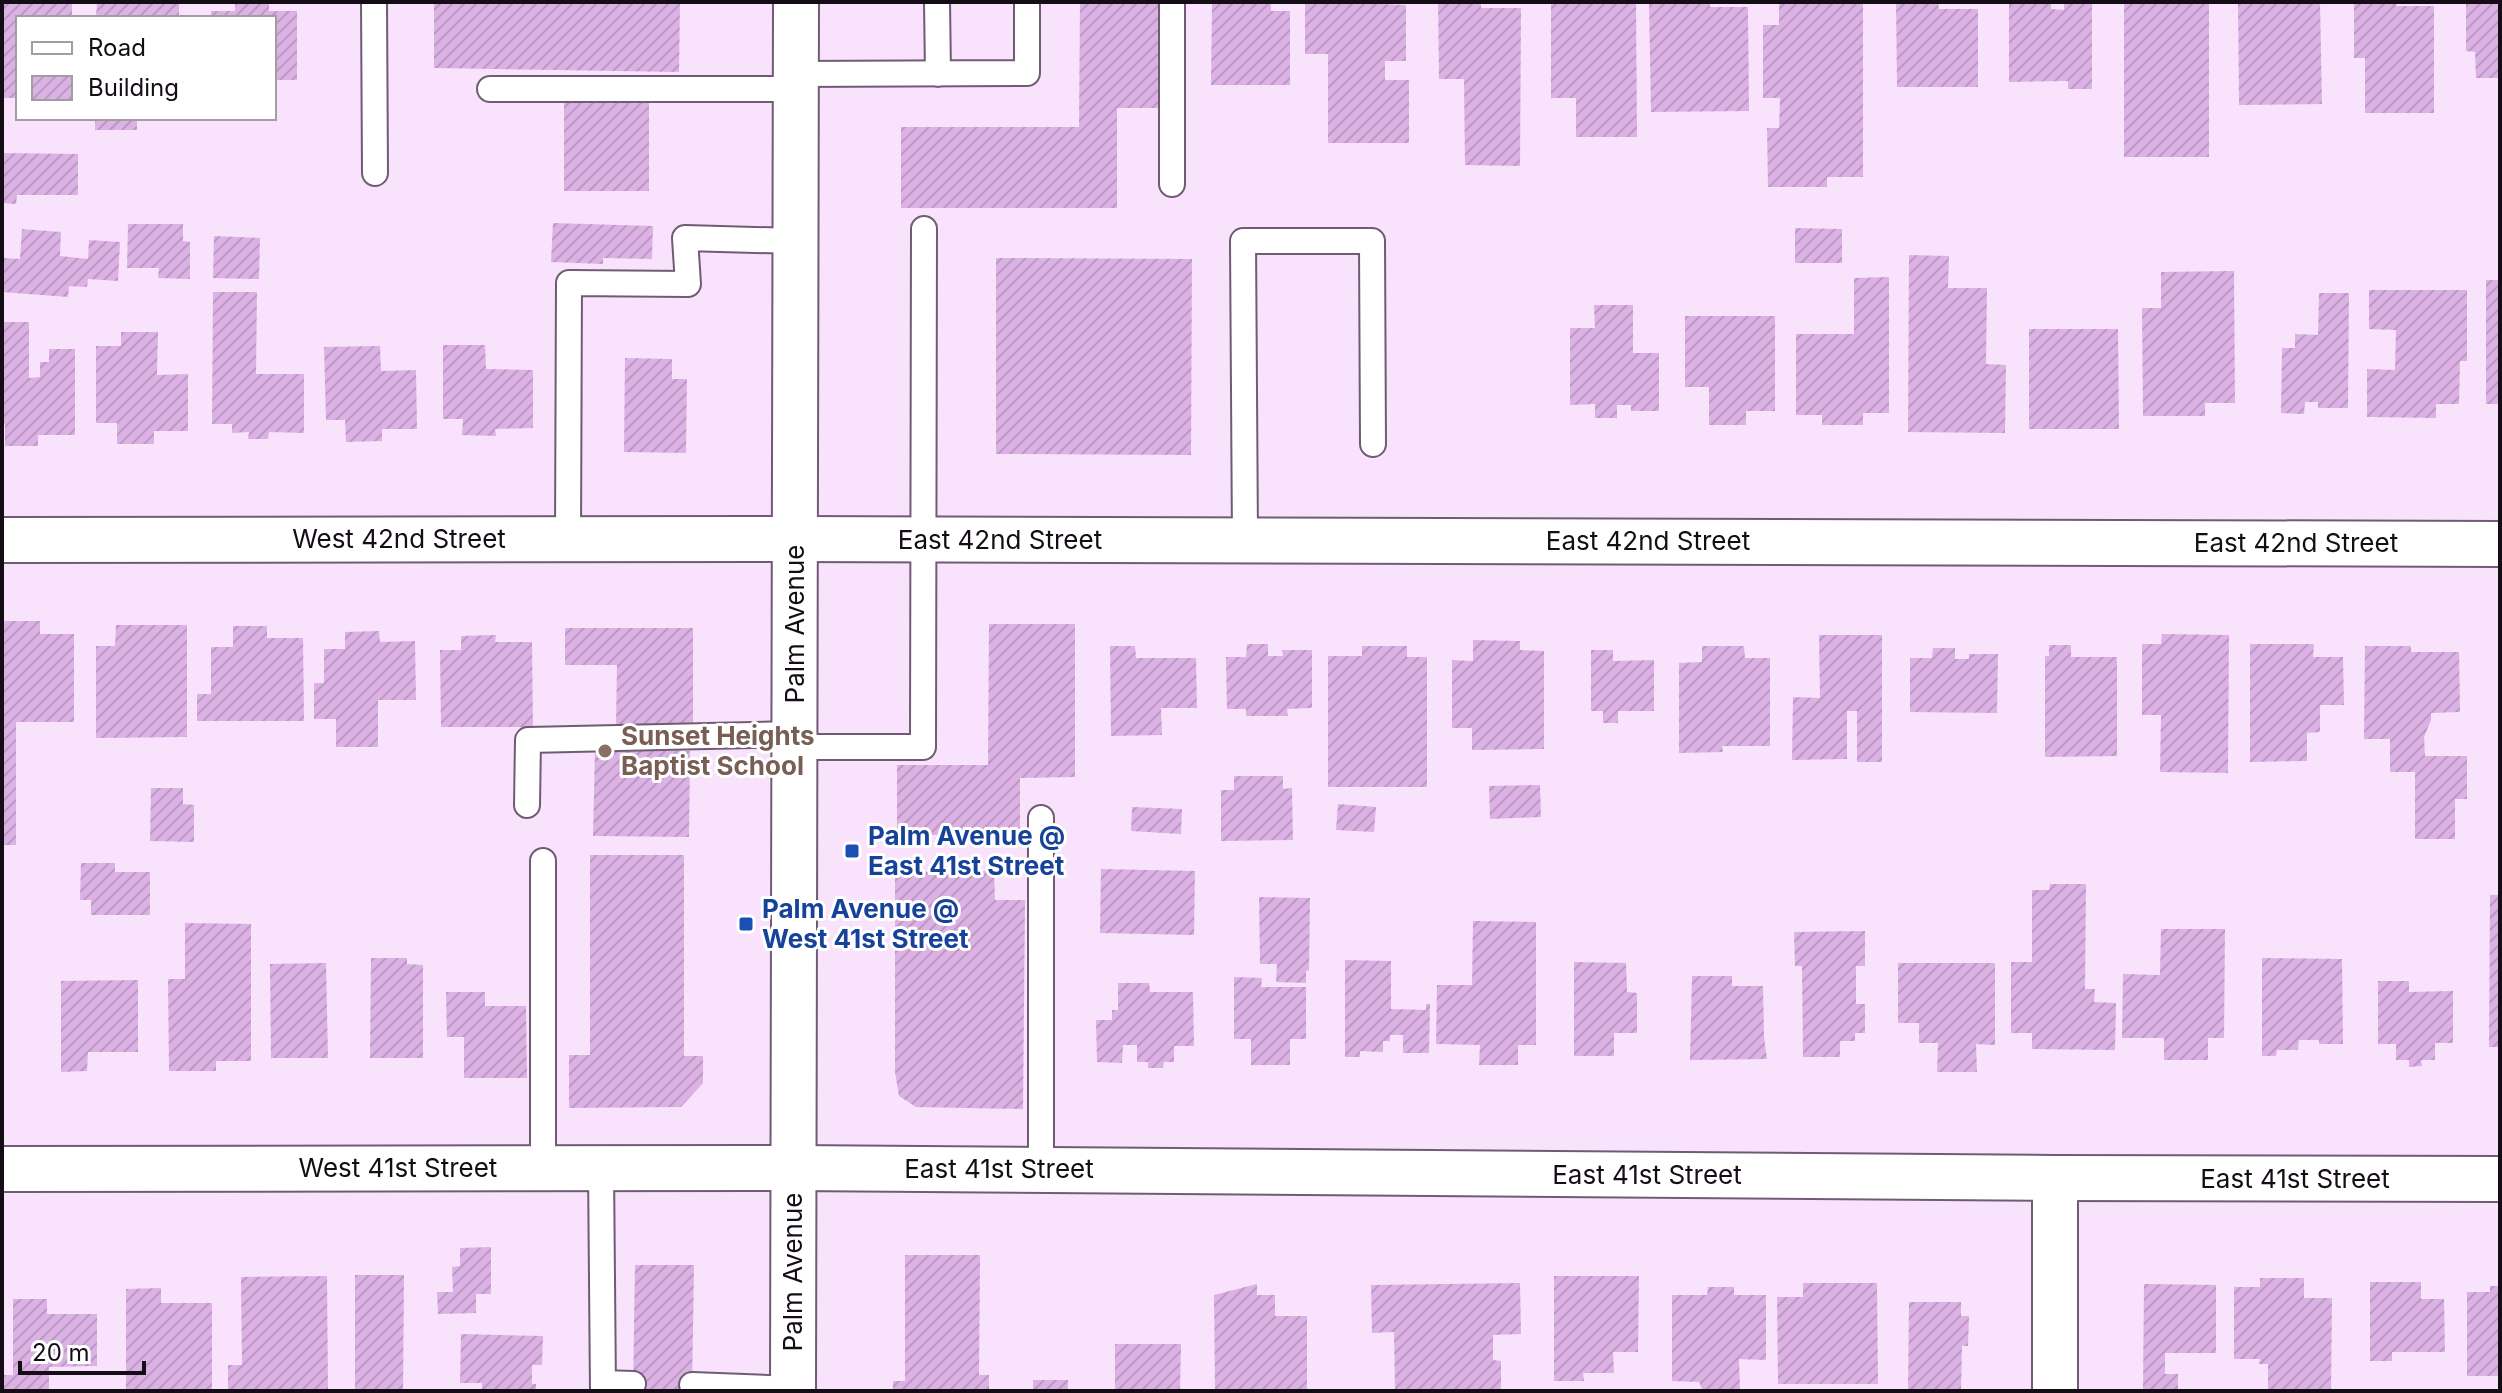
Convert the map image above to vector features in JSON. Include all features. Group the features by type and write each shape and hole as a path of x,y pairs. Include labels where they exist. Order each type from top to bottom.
{"street":[{"name":"Palm Avenue","path":"793,1390 796,2"},
{"name":"East 42nd Street","path":"795,539 2500,544"},
{"name":"West 42nd Street","path":"2,540 795,539"},
{"name":"West 41st Street","path":"2,1169 794,1168"},
{"name":"East 41st Street","path":"794,1168 2500,1179"},
{"path":"2055,1178 2055,1391"}],"lane":[{"path":"374,2 375,173"},
{"path":"937,2 938,74"},
{"path":"490,89 1027,73 1027,2"},
{"path":"1172,2 1172,184"},
{"path":"527,805 528,740 794,740 923,747 924,229"},
{"path":"568,539 569,283 688,284 685,238 796,241"},
{"path":"1245,540 1243,241 1372,241 1373,444"},
{"path":"1041,818 1041,1170"},
{"path":"543,861 543,1168"},
{"path":"601,1168 603,1387 633,1384"},
{"path":"692,1385 793,1390"}],"building":[{"path":"2,2 72,2 72,16 16,16 16,98 2,98"},
{"path":"97,2 179,2 179,16 96,16"},
{"path":"235,2 269,2 269,11 297,11 297,80 276,80 276,16 211,16 211,11 235,11"},
{"path":"434,2 680,3 679,72 434,68"},
{"path":"1080,2 1160,2 1161,108 1117,108 1117,208 901,208 901,127 1079,127"},
{"path":"1212,2 1271,2 1271,11 1290,11 1290,85 1211,85"},
{"path":"1305,2 1406,5 1406,61 1385,61 1385,80 1409,80 1409,143 1328,143 1328,54 1305,54"},
{"path":"1438,2 1481,2 1481,8 1521,8 1520,166 1465,165 1464,79 1439,79"},
{"path":"1551,2 1636,2 1637,137 1576,137 1576,98 1551,98"},
{"path":"1649,2 1710,2 1710,7 1748,7 1749,111 1651,112"},
{"path":"1779,2 1863,4 1863,177 1827,177 1827,187 1768,187 1767,128 1779,128 1780,98 1763,98 1763,25 1779,25"},
{"path":"1896,2 1938,2 1939,9 1978,9 1978,87 1897,87"},
{"path":"2009,2 2051,2 2051,9 2064,10 2064,3 2092,2 2092,89 2068,89 2068,81 2009,82"},
{"path":"2124,2 2209,2 2209,157 2124,157"},
{"path":"2238,2 2320,2 2322,104 2239,105"},
{"path":"2354,2 2434,6 2434,113 2365,113 2365,58 2354,58"},
{"path":"2466,2 2500,2 2500,78 2476,78 2475,52 2466,51"},
{"path":"564,102 649,103 649,191 564,191"},
{"path":"95,120 137,120 137,130 95,130"},
{"path":"2,153 78,154 78,195 17,195 16,204 2,203"},
{"path":"553,223 653,226 652,259 603,258 603,264 551,262"},
{"path":"128,224 183,224 183,241 190,242 190,279 158,278 159,268 127,268"},
{"path":"1795,228 1842,229 1842,263 1795,263"},
{"path":"22,229 61,232 60,256 88,259 89,240 120,242 118,281 88,279 87,287 69,286 68,297 2,292 2,258 20,259"},
{"path":"214,236 260,238 259,279 213,278"},
{"path":"1909,255 1949,256 1948,288 1987,288 1986,364 2006,365 2005,433 1908,432"},
{"path":"996,258 1192,259 1191,455 996,454"},
{"path":"2234,271 2235,403 2205,403 2205,416 2143,416 2142,308 2161,308 2161,272"},
{"path":"1889,277 1889,413 1863,413 1863,425 1822,425 1822,415 1796,415 1796,334 1854,334 1854,278"},
{"path":"2486,280 2500,280 2500,404 2486,404"},
{"path":"2369,290 2467,290 2467,361 2460,361 2459,404 2436,404 2436,418 2367,417 2367,369 2395,370 2396,330 2369,329"},
{"path":"213,292 257,292 256,374 304,374 304,433 269,432 268,439 248,439 249,432 232,433 232,424 212,424"},
{"path":"2319,293 2349,293 2348,408 2318,408 2318,402 2305,402 2304,414 2281,413 2282,348 2295,348 2295,334 2318,335"},
{"path":"1594,305 1633,305 1633,353 1659,353 1659,411 1631,411 1631,405 1617,405 1617,418 1595,418 1595,404 1570,405 1570,328 1595,328"},
{"path":"1685,316 1775,316 1775,411 1746,411 1746,425 1709,425 1709,387 1685,387"},
{"path":"2,322 29,322 29,378 40,377 40,362 49,362 49,349 75,349 75,435 38,435 38,446 5,446 5,424 2,424"},
{"path":"2029,329 2118,329 2119,429 2029,429"},
{"path":"121,332 158,332 157,375 188,374 188,431 154,431 154,444 117,444 117,423 96,423 96,346 121,346"},
{"path":"443,345 485,345 486,369 533,370 533,428 495,429 496,436 462,435 463,419 443,419"},
{"path":"380,346 381,371 416,370 417,429 382,429 382,441 346,442 345,420 326,420 324,347"},
{"path":"625,358 672,359 672,379 687,379 686,453 624,452"},
{"path":"2,621 40,621 40,634 74,634 74,722 16,722 16,845 2,845"},
{"path":"989,624 1075,624 1075,777 1020,778 1020,835 897,835 897,765 988,765"},
{"path":"116,625 187,625 187,737 96,738 96,646 115,646"},
{"path":"233,626 267,626 267,638 303,638 304,721 197,721 197,694 211,694 211,647 233,647"},
{"path":"565,628 693,628 693,727 616,726 617,665 565,665"},
{"path":"379,631 380,642 415,641 416,700 378,700 378,747 336,747 336,719 314,719 314,683 324,683 324,649 345,649 345,632"},
{"path":"2162,634 2229,635 2228,773 2160,772 2161,715 2142,715 2142,644 2161,644"},
{"path":"496,635 495,642 532,642 533,727 441,727 440,650 461,650 461,636"},
{"path":"1819,635 1882,635 1882,762 1857,762 1857,711 1847,711 1847,759 1792,760 1793,697 1820,698"},
{"path":"1473,640 1520,641 1520,650 1544,651 1544,749 1472,750 1472,728 1452,728 1452,660 1473,661"},
{"path":"1247,644 1268,644 1268,656 1283,656 1282,650 1312,650 1312,708 1287,709 1288,716 1246,716 1246,709 1227,709 1226,657 1246,657"},
{"path":"2250,644 2314,644 2313,657 2343,657 2344,705 2320,705 2320,732 2307,733 2307,761 2250,762"},
{"path":"2049,645 2071,645 2071,657 2117,657 2117,756 2045,757 2045,656 2049,656"},
{"path":"1110,646 1135,646 1136,658 1196,658 1197,708 1161,708 1162,735 1111,736"},
{"path":"1362,646 1407,646 1407,657 1427,657 1427,787 1328,787 1328,656 1362,656"},
{"path":"1702,646 1744,646 1745,658 1770,658 1770,746 1722,746 1723,752 1679,753 1679,663 1702,662"},
{"path":"2365,646 2411,646 2411,652 2459,652 2460,712 2431,713 2424,737 2425,756 2467,756 2467,799 2455,799 2455,839 2415,839 2415,772 2390,772 2390,739 2364,739"},
{"path":"1933,648 1955,648 1955,659 1969,659 1969,654 1998,654 1997,713 1910,712 1910,658 1932,658"},
{"path":"1591,650 1613,650 1613,661 1654,660 1654,711 1618,711 1618,723 1603,723 1603,711 1591,711"},
{"path":"595,750 690,751 689,837 593,836"},
{"path":"1234,776 1283,776 1283,789 1292,788 1293,840 1221,841 1221,790 1234,790"},
{"path":"1540,785 1541,817 1490,819 1489,786"},
{"path":"151,788 183,788 183,804 194,805 194,842 150,841"},
{"path":"1338,804 1376,807 1374,832 1336,830"},
{"path":"1132,807 1182,809 1181,834 1131,831"},
{"path":"590,855 684,855 684,1056 703,1056 703,1083 681,1107 569,1108 569,1055 590,1055"},
{"path":"81,863 115,863 115,872 150,872 150,915 91,915 91,900 80,900"},
{"path":"1101,869 1195,871 1194,935 1100,933"},
{"path":"994,871 995,900 1025,900 1023,1109 916,1107 899,1096 895,1072 895,872"},
{"path":"2050,884 2086,884 2085,989 2095,989 2094,1002 2116,1003 2115,1050 2032,1049 2032,1033 2011,1033 2011,962 2032,962 2032,890 2049,890"},
{"path":"2490,895 2500,895 2500,1047 2489,1047"},
{"path":"1259,897 1310,898 1306,983 1276,982 1277,964 1260,964"},
{"path":"1473,921 1536,922 1536,1045 1518,1045 1518,1065 1479,1065 1480,1045 1436,1044 1437,985 1472,985"},
{"path":"185,923 251,924 251,1061 216,1061 216,1071 169,1071 168,979 185,979"},
{"path":"2161,929 2225,929 2224,1038 2208,1038 2208,1060 2164,1060 2164,1038 2122,1038 2123,974 2160,975"},
{"path":"1865,931 1865,966 1856,966 1856,1004 1865,1004 1865,1033 1855,1033 1855,1041 1840,1041 1840,1057 1803,1057 1802,966 1795,966 1794,932"},
{"path":"371,958 407,958 407,964 423,965 423,1058 370,1058"},
{"path":"2262,958 2342,959 2343,1044 2299,1040 2298,1050 2277,1050 2276,1056 2262,1056"},
{"path":"1345,960 1391,961 1391,1009 1426,1010 1426,1004 1430,1004 1429,1053 1403,1053 1403,1035 1390,1035 1390,1041 1383,1041 1383,1052 1360,1051 1360,1057 1345,1057"},
{"path":"1574,962 1626,963 1627,992 1637,993 1637,1033 1614,1033 1614,1056 1574,1056"},
{"path":"326,963 328,1058 271,1058 270,964"},
{"path":"1898,963 1995,963 1995,1045 1976,1044 1977,1072 1937,1072 1938,1043 1919,1043 1919,1023 1898,1023"},
{"path":"1692,976 1732,976 1732,986 1763,986 1767,1059 1690,1060"},
{"path":"1234,977 1262,978 1261,987 1306,987 1306,1039 1290,1039 1290,1065 1251,1065 1251,1039 1234,1039"},
{"path":"138,980 138,1052 88,1052 87,1071 61,1072 61,981"},
{"path":"2378,981 2409,981 2409,992 2453,991 2453,1043 2435,1043 2435,1060 2421,1060 2422,1066 2409,1067 2409,1060 2396,1060 2396,1044 2378,1044"},
{"path":"1118,983 1149,983 1150,992 1193,992 1194,1046 1174,1046 1174,1062 1164,1062 1163,1068 1148,1068 1148,1062 1137,1062 1137,1045 1123,1045 1122,1063 1097,1062 1096,1020 1112,1020 1112,1010 1118,1010"},
{"path":"446,992 485,992 485,1006 526,1006 527,1078 464,1078 464,1037 447,1037"},
{"path":"491,1247 491,1294 476,1294 476,1313 438,1314 437,1292 453,1292 452,1267 460,1266 460,1248"},
{"path":"905,1255 980,1255 979,1375 989,1375 989,1391 893,1391 893,1381 905,1381"},
{"path":"635,1265 694,1265 692,1391 633,1391"},
{"path":"355,1275 404,1275 403,1391 355,1391"},
{"path":"327,1276 328,1391 228,1391 228,1365 242,1365 241,1277"},
{"path":"1554,1276 1639,1276 1638,1352 1613,1352 1614,1373 1583,1373 1584,1381 1554,1381"},
{"path":"2260,1278 2304,1278 2304,1298 2332,1298 2331,1391 2268,1391 2268,1364 2259,1364 2260,1359 2234,1359 2234,1287 2260,1287"},
{"path":"2370,1282 2421,1282 2421,1299 2444,1299 2445,1352 2392,1352 2392,1361 2370,1361"},
{"path":"1520,1283 1521,1334 1493,1335 1493,1360 1501,1361 1501,1391 1395,1391 1394,1332 1372,1333 1371,1285"},
{"path":"1803,1283 1877,1283 1878,1384 1778,1384 1777,1297 1803,1297"},
{"path":"1257,1284 1257,1295 1275,1295 1275,1316 1307,1316 1307,1391 1215,1391 1214,1295"},
{"path":"2144,1284 2216,1285 2216,1353 2165,1353 2165,1374 2178,1374 2178,1391 2143,1391"},
{"path":"2490,1286 2500,1286 2500,1376 2467,1376 2467,1292 2490,1292"},
{"path":"1708,1287 1734,1287 1734,1295 1766,1295 1766,1360 1739,1359 1740,1391 1703,1391 1699,1382 1672,1381 1672,1295 1707,1295"},
{"path":"161,1288 161,1303 212,1303 212,1391 126,1391 126,1289"},
{"path":"13,1299 47,1299 47,1314 97,1314 97,1366 49,1367 49,1391 2,1391 2,1375 13,1375"},
{"path":"1909,1302 1961,1302 1961,1316 1969,1316 1968,1346 1962,1346 1961,1391 1908,1391"},
{"path":"461,1334 543,1336 542,1365 532,1365 532,1384 536,1384 536,1391 482,1391 482,1383 460,1383"},
{"path":"1115,1344 1181,1344 1180,1391 1115,1391"},
{"path":"1033,1380 1068,1380 1068,1391 1033,1391"}],"place":[{"name":"Sunset Heights Baptist School","path":"605,751"},
{"name":"Palm Avenue @ East 41st Street","path":"852,851"},
{"name":"Palm Avenue @ West 41st Street","path":"746,924"}]}
